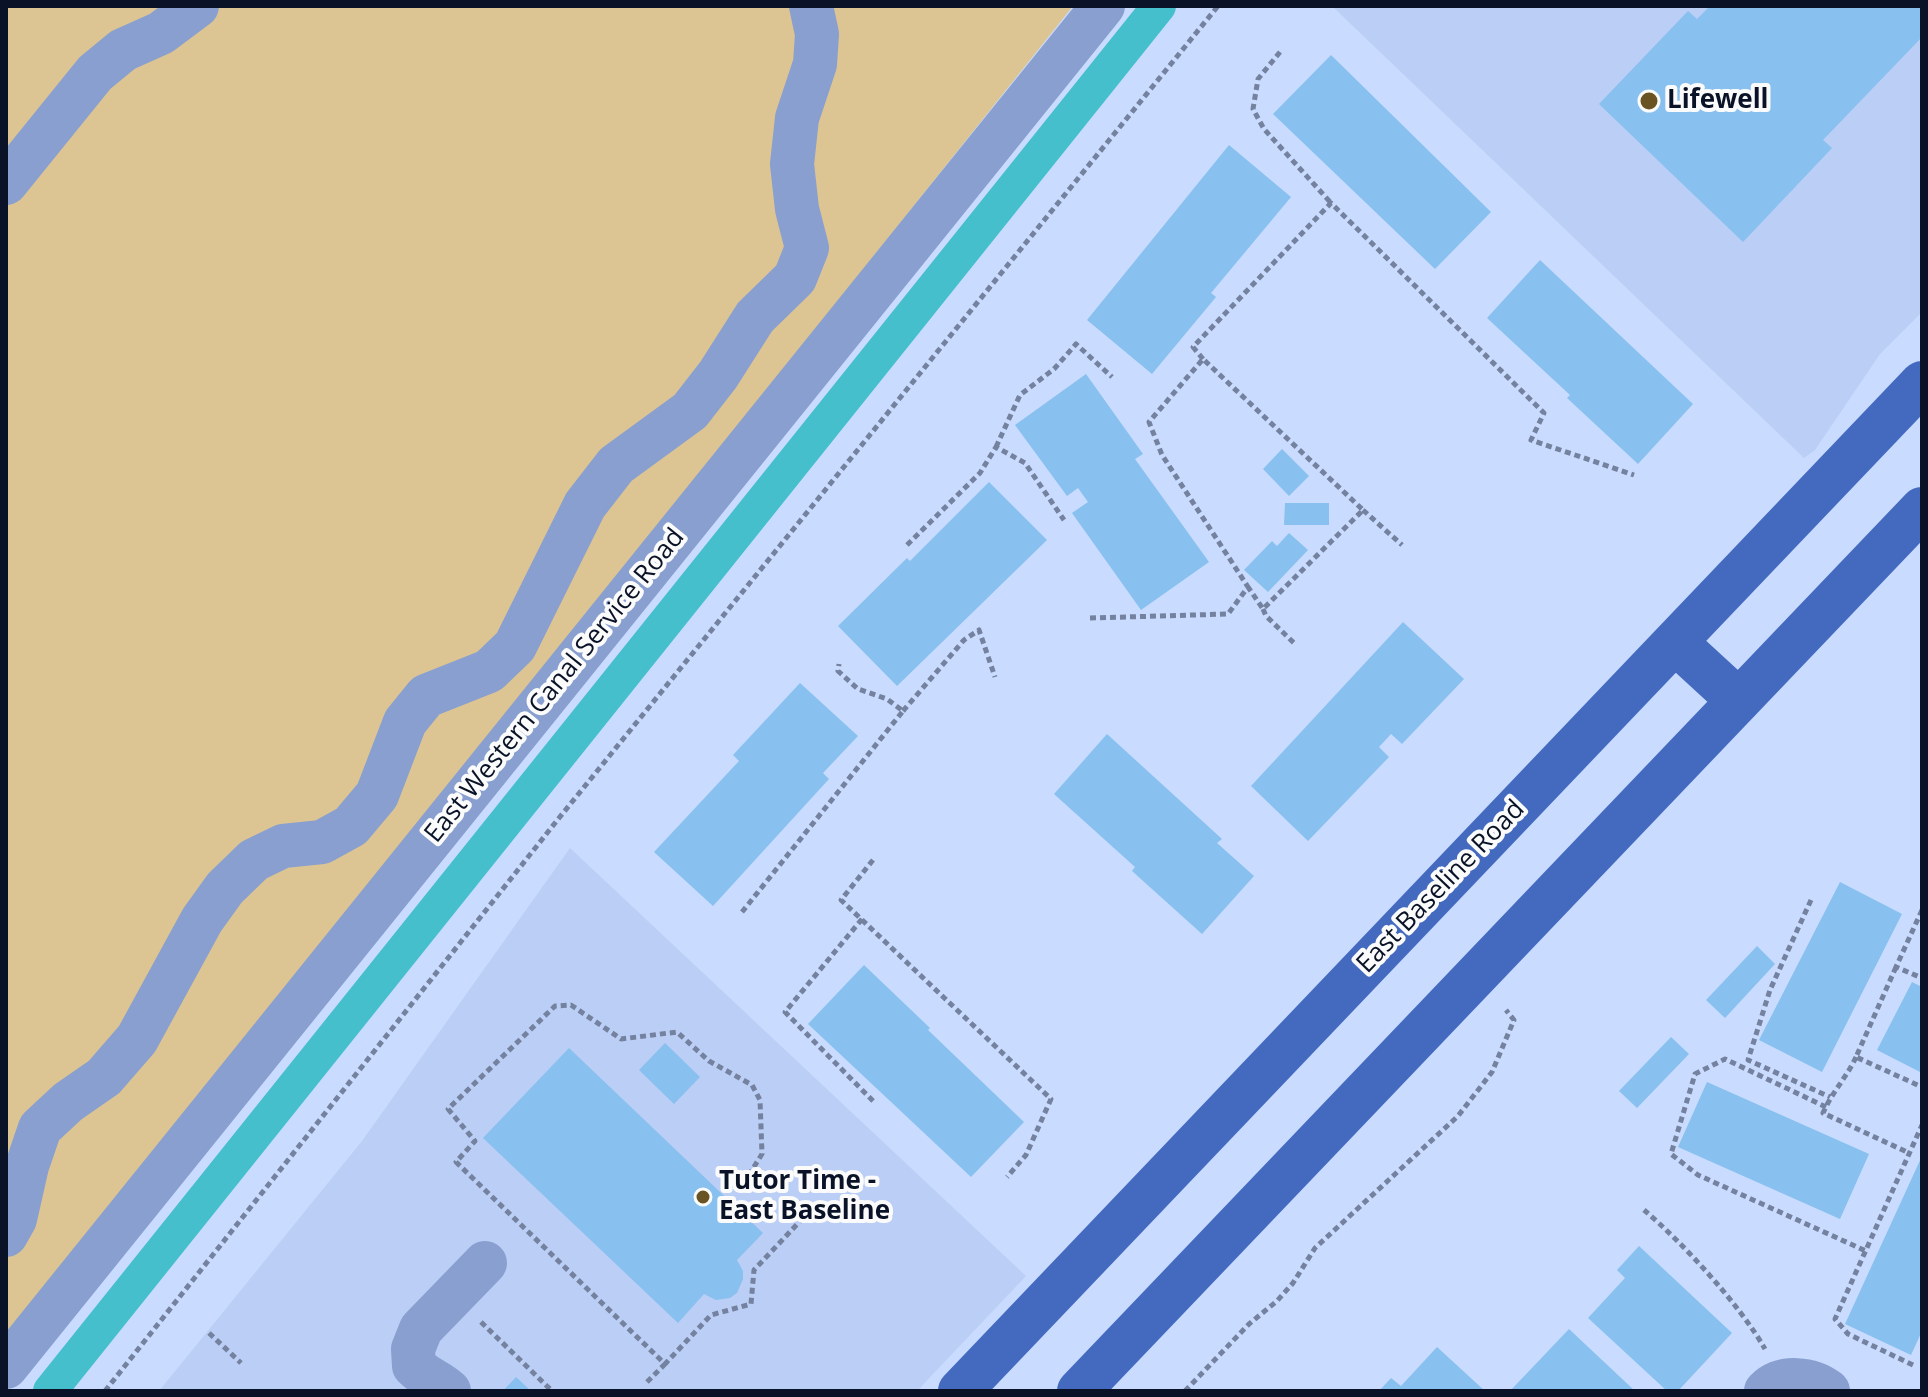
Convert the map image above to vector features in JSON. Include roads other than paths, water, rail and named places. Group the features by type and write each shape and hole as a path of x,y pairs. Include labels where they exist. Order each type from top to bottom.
{"main road":[{"name":"East Baseline Road","path":"960,1391 1922,383"},
{"path":"1079,1391 1922,509"},
{"path":"1676,643 1738,700"}],"lane":[{"path":"6,183 95,73 123,50 161,33 197,6"},
{"path":"6,1235 15,1219 27,1166 40,1128 68,1102 104,1077 137,1039 202,920 225,888 254,860 264,855 283,846 322,842 351,826 377,795 405,722 419,704 426,696 489,671 515,646 585,505 616,465 690,411 718,375 755,317 795,278 807,248 797,209 792,164 797,118 815,64 817,34 811,6"},
{"name":"East Western Canal Service Road","path":"6,1367 1103,6"},
{"path":"449,1391 442,1384 426,1378 414,1366 413,1349 421,1329 485,1263"}],"waterway":[{"path":"50,1391 1159,6"}],"place":[{"name":"Lifewell","path":"1649,101"},
{"name":"Tutor Time - East Baseline","path":"703,1197"}]}
